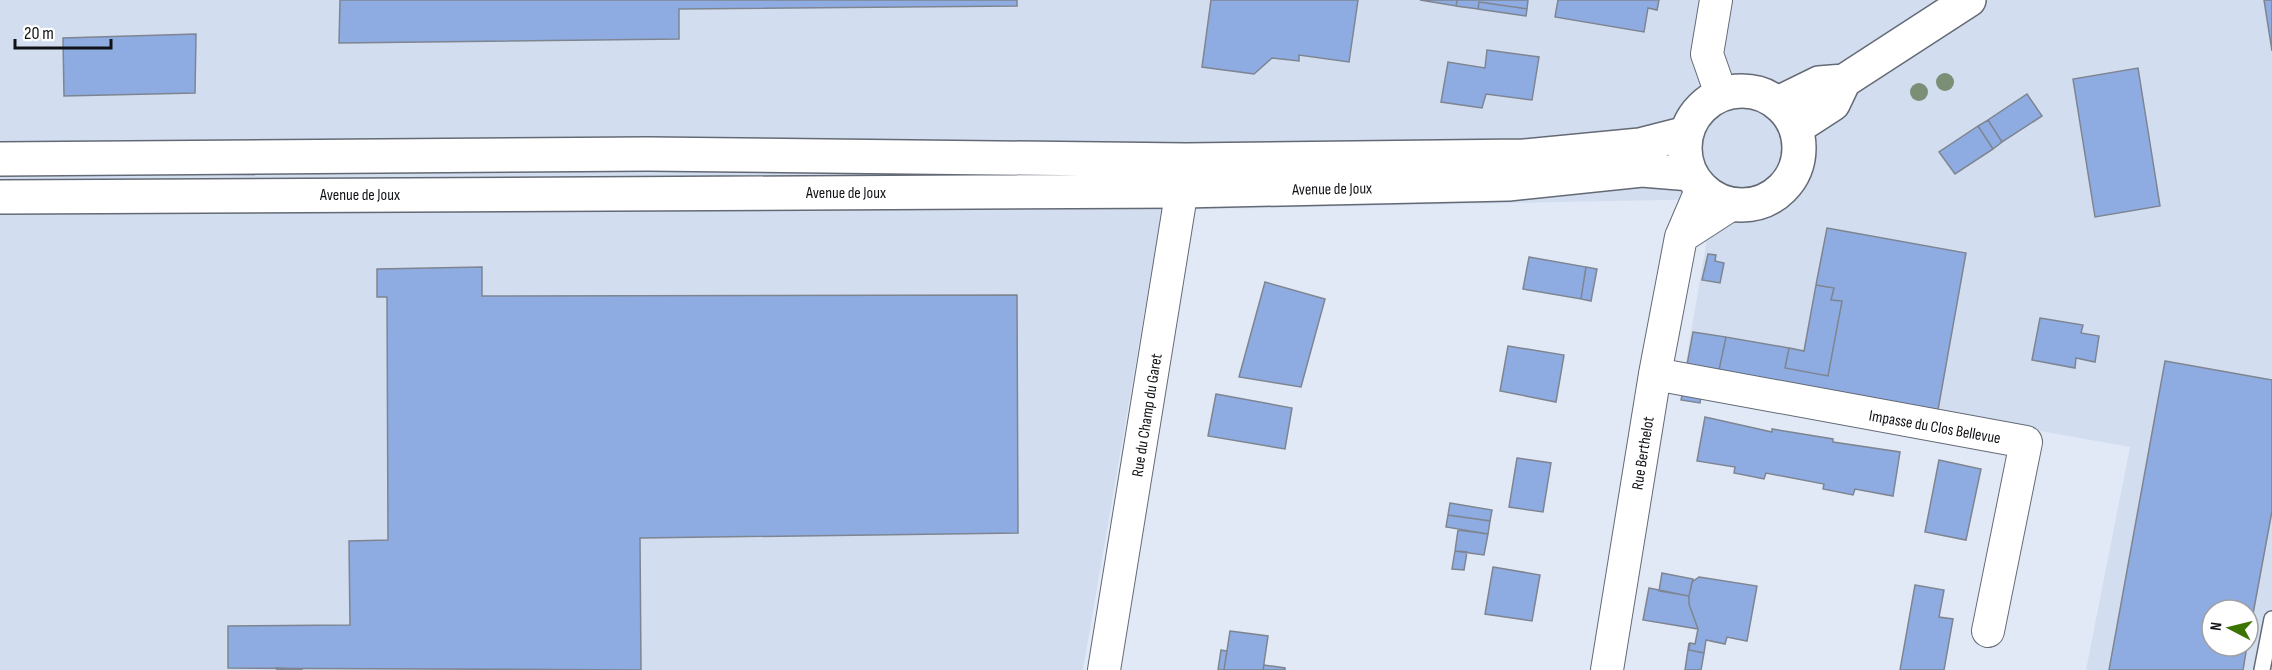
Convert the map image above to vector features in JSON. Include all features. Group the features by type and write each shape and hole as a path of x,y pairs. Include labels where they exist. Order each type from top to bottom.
{"main road":[{"path":"1787,115 1819,83 1844,81 1969,0"},
{"path":"1741,90 1760,93 1787,115 1800,144 1798,161 1792,177 1781,191 1766,200 1749,205 1732,204 1716,199 1696,181 1685,147 1687,133 1694,116 1706,104 1721,94 1741,90"},
{"name":"Avenue de Joux","path":"0,197 1185,175 1524,156 1640,145 1687,133"},
{"name":"Avenue de Joux","path":"0,159 648,154 1185,175 1508,184 1642,170 1696,181"}],"street":[{"path":"1716,0 1707,54 1721,94"},
{"name":"Rue du Champ du Garet","path":"1104,670 1185,175"},
{"name":"Rue Berthelot","path":"1607,670 1655,374 1681,237 1696,181"},
{"path":"1681,237 1732,204"},
{"name":"Impasse du Clos Bellevue","path":"1655,374 2026,442 1988,631"}],"lane":[{"path":"2262,670 2272,619"}],"shaded area":[{"path":"0,0 2272,0 2272,670 2086,670 2130,447 1685,367 1714,199 1162,210 1083,670 0,670"}],"building":[{"path":"340,0 1017,0 1017,6 679,9 679,39 339,43"},
{"path":"1211,0 1358,0 1349,62 1299,55 1299,61 1272,58 1254,74 1202,67"},
{"path":"1420,0 1457,0 1456,6"},
{"path":"1457,0 1528,0 1527,9 1479,2 1478,9 1456,6"},
{"path":"1558,0 1659,0 1657,10 1648,8 1644,32 1555,17"},
{"path":"2264,0 2272,0 2272,51"},
{"path":"1479,2 1527,9 1526,16 1478,9"},
{"path":"196,34 195,93 64,96 63,38"},
{"path":"1487,50 1539,57 1532,100 1486,94 1482,108 1441,102 1448,62 1485,68"},
{"path":"2138,68 2160,206 2095,217 2073,79"},
{"path":"2027,94 2042,116 2002,142 1988,120"},
{"path":"1988,120 2002,142 1993,149 1978,126"},
{"path":"1978,126 1993,149 1955,174 1939,152"},
{"path":"1827,228 1966,253 1938,410 1719,370 1726,337 1789,348 1785,368 1828,376 1842,301 1831,300 1834,288 1816,285"},
{"path":"1708,254 1716,255 1715,261 1724,263 1720,283 1702,280"},
{"path":"1529,257 1586,267 1581,299 1523,289"},
{"path":"482,267 482,296 1017,295 1018,533 640,538 641,670 228,668 228,626 350,625 349,541 388,540 387,297 377,297 377,269"},
{"path":"1586,267 1597,269 1591,301 1581,299"},
{"path":"1265,282 1325,299 1301,387 1239,377"},
{"path":"1816,285 1834,288 1831,300 1842,301 1828,376 1785,368 1789,348 1804,351"},
{"path":"2040,318 2083,325 2081,333 2099,336 2095,362 2076,358 2075,368 2032,360"},
{"path":"1693,332 1726,337 1719,370 1687,365"},
{"path":"1508,346 1564,355 1556,402 1500,391"},
{"path":"2165,361 2272,380 2272,511 2256,598 2200,598 2200,658 2245,658 2243,670 2109,670"},
{"path":"1683,391 1701,394 1700,403 1681,400"},
{"path":"1216,394 1292,408 1285,449 1208,436"},
{"path":"1705,417 1772,432 1772,429 1833,439 1833,442 1900,452 1893,496 1855,489 1853,495 1823,489 1824,484 1766,473 1764,479 1734,473 1735,467 1697,461"},
{"path":"1517,458 1551,463 1543,512 1509,507"},
{"path":"1939,460 1981,469 1966,540 1925,532"},
{"path":"1450,503 1492,510 1490,521 1448,515"},
{"path":"1448,515 1490,521 1488,534 1446,527"},
{"path":"1458,530 1488,534 1484,555 1455,551"},
{"path":"1455,551 1467,552 1464,570 1452,569"},
{"path":"1493,567 1540,575 1532,621 1485,614"},
{"path":"1662,573 1693,579 1689,596 1659,591"},
{"path":"1699,577 1757,586 1747,641 1727,637 1725,644 1706,640 1704,653 1689,650 1690,643 1695,644 1698,629 1689,604 1689,596 1692,582"},
{"path":"1915,585 1944,590 1939,617 1953,619 1944,670 1900,670"},
{"path":"1649,588 1689,596 1689,604 1698,629 1643,620"},
{"path":"1230,631 1268,636 1263,670 1224,670"},
{"path":"1689,643 1689,650 1704,653 1701,670 1685,670"},
{"path":"1221,650 1227,651 1224,670 1218,670"},
{"path":"1264,665 1285,668 1285,670 1263,670"},
{"path":"276,668 302,669 302,670 277,670"}]}
